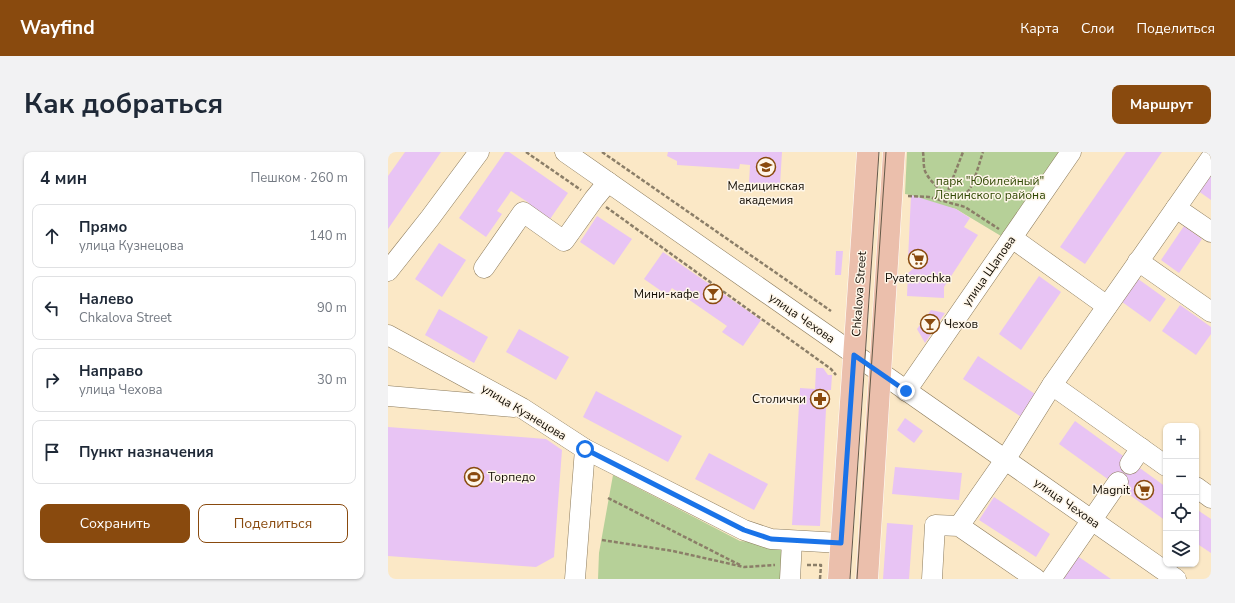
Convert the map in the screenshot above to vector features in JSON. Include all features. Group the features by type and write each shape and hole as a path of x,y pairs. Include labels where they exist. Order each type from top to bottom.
{"main road":[{"name":"Chkalova Street","path":"839,579 868,152"},
{"path":"866,579 894,152"}],"street":[{"path":"388,270 430,218 479,152"},
{"name":"улица Чехова","path":"566,152 1176,579"},
{"name":"улица Щапова","path":"906,391 1008,235 1072,152"},
{"path":"959,526 1005,460 1052,385 1211,158 1203,152"},
{"path":"484,268 523,212 564,241 608,182"},
{"path":"1176,208 1211,232"},
{"path":"1008,235 1107,306"},
{"path":"1138,261 1211,312"},
{"name":"улица Кузнецова","path":"388,335 522,408 585,449 744,530 771,539 841,543"},
{"path":"1052,385 1136,456 1163,465"},
{"path":"388,396 522,408"},
{"path":"575,579 585,449"},
{"path":"1051,579 1118,482"},
{"path":"1199,489 1211,498"},
{"path":"932,579 935,525 959,526 1036,579"},
{"path":"786,572 792,541"}],"path":[{"path":"526,152 831,369 836,376"},
{"path":"602,152 831,311"},
{"path":"923,152 925,170 936,185 947,193 954,195 964,194 970,189 983,152"},
{"path":"944,201 963,152"},
{"path":"902,195 929,197 965,207 1008,235"},
{"path":"608,498 744,567"},
{"path":"602,540 673,551 744,567 786,572"},
{"path":"806,565 820,566 820,579"}],"green space":[{"name":"парк \"Юбилейный\" Ленинского района","path":"907,152 1059,152 1001,236 956,209 905,194"},
{"path":"613,475 740,541 773,544 783,552 783,579 598,579 599,553"}],"building":[{"path":"405,152 441,152 388,229 388,176"},
{"path":"505,152 509,152 568,193 548,222 527,207 529,203 511,191 497,211 502,214 486,237 459,218"},
{"name":"Медицинская академия","path":"668,152 782,152 780,185 749,183 750,165 740,164 739,169 677,165 677,161 667,156"},
{"path":"1126,152 1162,152 1085,264 1060,247"},
{"path":"1211,164 1211,200 1194,188"},
{"path":"911,195 956,209 970,218 964,227 978,235 944,287 944,298 907,296 908,273 913,269 914,260 908,260"},
{"path":"597,216 632,239 614,265 580,242"},
{"path":"1184,226 1202,239 1179,273 1161,260"},
{"path":"439,243 466,260 442,297 415,279"},
{"path":"836,251 843,251 841,275 835,275"},
{"path":"663,252 761,320 743,346 722,332 727,326 672,288 667,295 644,279"},
{"path":"1039,276 1061,292 1021,350 999,334"},
{"path":"1134,276 1166,299 1150,322 1118,299"},
{"path":"1180,305 1211,327 1211,334 1196,355 1162,331"},
{"path":"439,309 488,337 474,363 425,335"},
{"path":"931,310 945,313 925,343 917,329"},
{"path":"519,329 569,357 556,380 506,352"},
{"path":"978,356 1038,396 1023,418 963,379"},
{"path":"816,368 823,368 828,375 832,375 831,390 827,390 820,526 792,525 800,388 815,389"},
{"path":"596,391 682,436 668,462 583,417"},
{"path":"905,418 923,431 914,443 897,430"},
{"path":"1075,421 1163,485 1163,519 1059,444"},
{"name":"Торпедо","path":"388,427 546,439 562,450 554,557 536,567 388,556"},
{"path":"709,453 768,484 754,510 695,479"},
{"path":"895,467 962,473 959,500 892,494"},
{"path":"994,497 1050,534 1036,557 979,520"},
{"path":"1199,511 1211,519 1211,553 1199,545"},
{"path":"887,523 913,525 909,579 883,579"},
{"path":"1076,555 1111,579 1059,579"}],"tram line":[{"path":"850,579 879,152"},
{"path":"857,579 886,152"}],"place":[{"name":"Медицинская академия","path":"766,167"},
{"name":"Pyaterochka","path":"918,259"},
{"name":"Мини-кафе","path":"713,294"},
{"name":"Чехов","path":"930,324"},
{"name":"Столички","path":"820,399"},
{"name":"Торпедо","path":"474,477"},
{"name":"Magnit","path":"1144,490"}],"route":[{"path":"585,449 744,530 771,539 841,543 854,355 906,391"}]}
